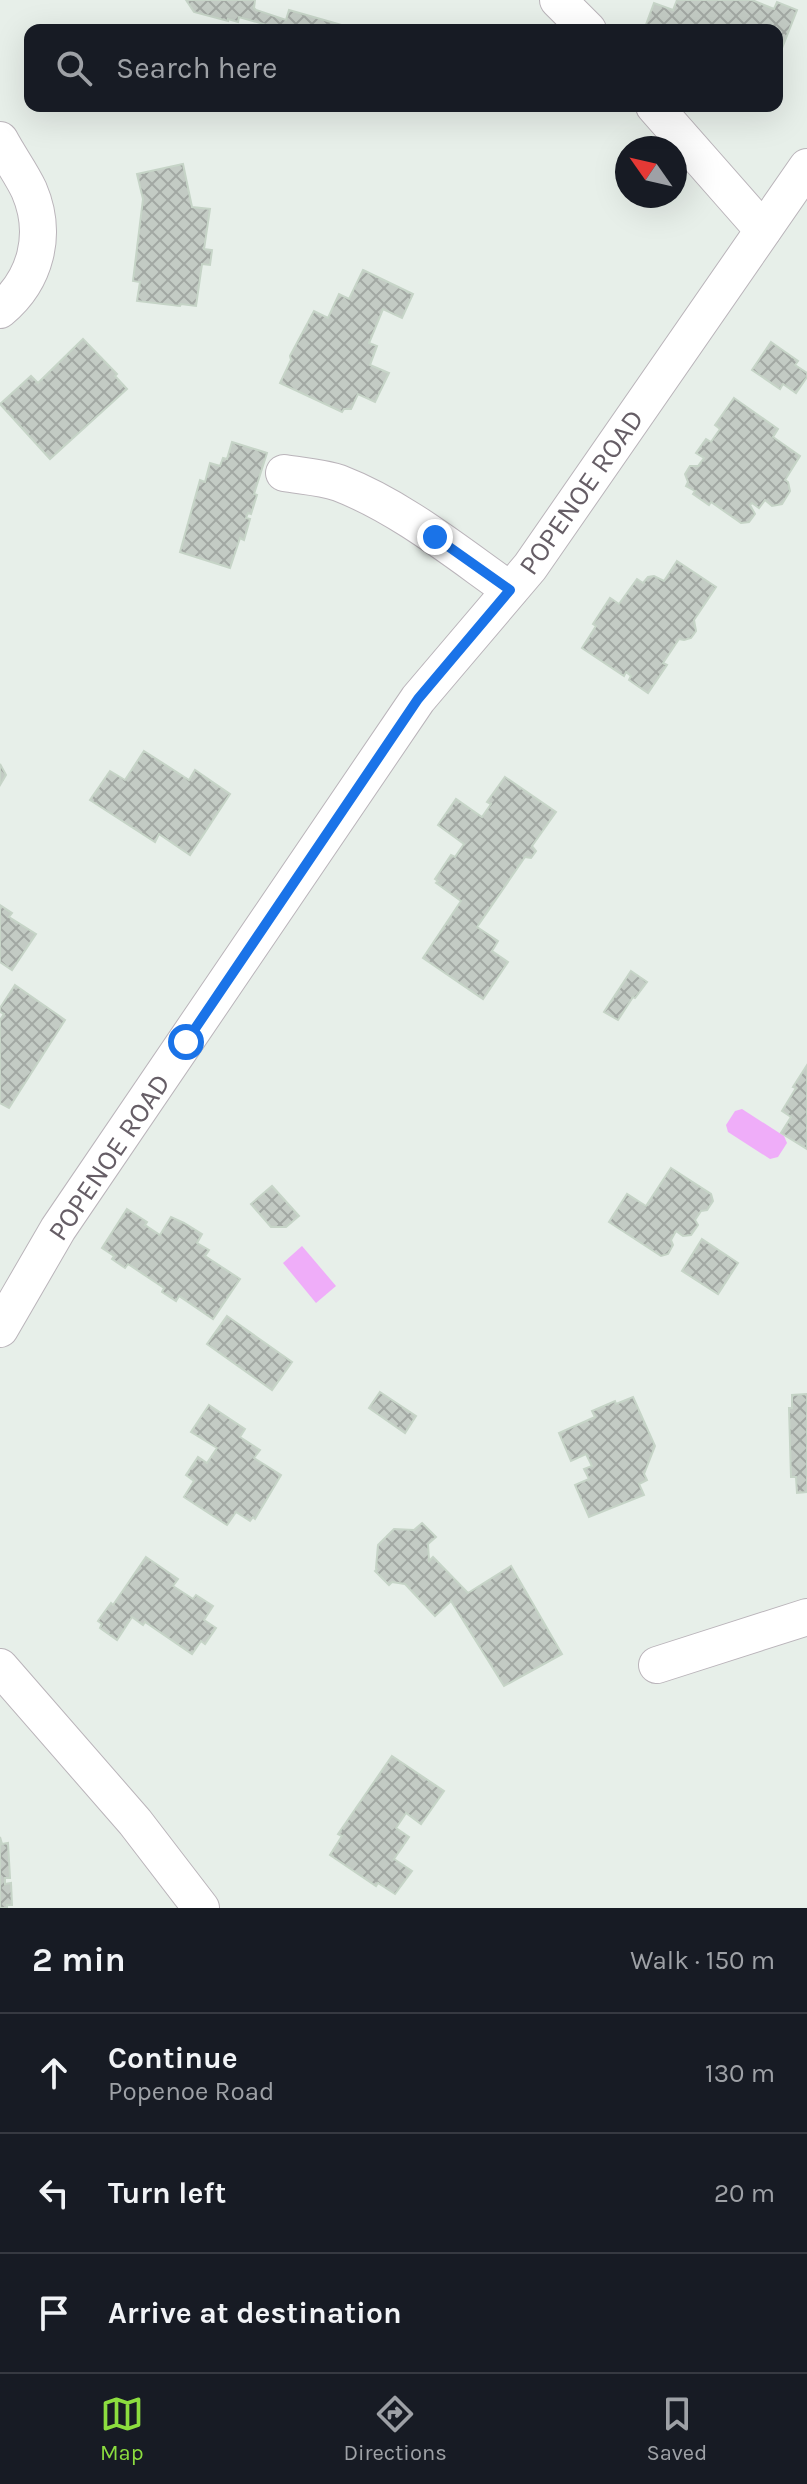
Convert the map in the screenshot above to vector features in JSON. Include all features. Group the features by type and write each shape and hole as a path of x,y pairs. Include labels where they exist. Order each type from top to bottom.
{"street":[{"path":"558,0 582,24"},
{"path":"659,112 763,230"},
{"path":"0,140 29,190 37,216 39,237 28,278 20,291 0,310"},
{"name":"POPENOE ROAD","path":"0,1329 58,1229 418,699 530,567 807,167"},
{"path":"284,473 336,482 380,502 510,590"},
{"path":"657,1665 807,1617"},
{"path":"0,1667 135,1822 201,1908"}],"shaded area":[{"path":"742,1109 784,1136 787,1143 778,1157 770,1159 728,1132 726,1125 735,1111"},
{"path":"302,1246 336,1286 316,1303 283,1263"}],"building":[{"path":"186,0 255,0 256,10 286,20 289,10 338,24 263,24 239,17 238,22 194,12"},
{"path":"677,0 752,0 774,9 777,2 797,10 783,46 783,24 646,24 654,3 673,10"},
{"path":"183,164 192,207 210,209 204,249 212,250 210,265 202,264 196,306 137,301 140,282 133,281 143,199 137,174"},
{"path":"363,270 413,294 402,318 383,309 369,343 377,346 370,365 389,373 375,402 358,394 351,409 342,412 280,383 290,356 314,311 328,318 339,294 349,299"},
{"path":"83,339 117,374 115,376 127,389 50,459 0,404 31,376 38,383"},
{"path":"771,342 798,361 795,365 807,373 796,393 783,384 780,389 752,370"},
{"path":"734,398 778,429 773,437 800,456 785,480 790,491 782,504 772,506 765,500 759,508 752,503 750,505 755,514 749,522 741,523 711,502 709,505 693,494 695,491 686,486 685,474 690,466 698,466 704,458 696,453 706,439 711,442 720,429 715,425"},
{"path":"232,442 267,453 251,514 248,513 246,518 250,519 244,540 240,538 230,568 180,552 200,480 205,482 210,463 220,466 223,458 227,459"},
{"path":"677,561 716,587 694,620 696,631 691,638 679,639 663,663 667,665 648,693 629,680 631,676 626,672 624,676 582,648 610,598 619,604 637,579 643,583 654,576 664,581"},
{"path":"144,751 189,780 195,770 230,794 190,855 159,834 155,842 90,800 110,771 125,780"},
{"path":"0,764 6,775 0,785"},
{"path":"505,777 556,812 532,846 536,851 531,858 525,857 477,927 498,941 492,951 508,962 483,999 423,958 461,901 436,883 438,881 435,879 451,855 455,857 464,844 438,825 456,799 482,817 491,804 487,802"},
{"path":"0,905 12,913 9,917 36,934 12,970 0,962"},
{"path":"631,971 647,982 618,1020 604,1012"},
{"path":"15,985 65,1020 9,1108 0,1103 0,1020 4,1014 0,1008"},
{"path":"807,1065 807,1149 781,1133 791,1117 782,1111"},
{"path":"671,1168 711,1194 713,1201 695,1220 698,1225 691,1235 683,1236 676,1231 668,1254 661,1256 609,1222 627,1194 646,1206"},
{"path":"272,1186 299,1216 286,1227 271,1227 251,1204"},
{"path":"127,1209 160,1235 171,1217 202,1234 197,1243 209,1250 205,1256 240,1279 213,1319 179,1296 176,1301 162,1292 164,1288 128,1264 125,1268 102,1248"},
{"path":"702,1239 738,1263 718,1294 682,1271"},
{"path":"227,1316 292,1362 272,1390 207,1344"},
{"path":"380,1392 416,1416 405,1433 369,1408"},
{"path":"807,1394 807,1492 797,1493 796,1477 791,1477 789,1408 792,1408 792,1395"},
{"path":"633,1397 655,1446 644,1474 647,1480 639,1484 644,1495 589,1517 575,1485 589,1479 584,1469 592,1466 586,1454 571,1461 559,1433 595,1417 592,1411"},
{"path":"209,1405 245,1429 240,1437 260,1450 254,1458 281,1475 255,1519 253,1517 250,1521 236,1512 227,1525 184,1497 194,1481 186,1475 198,1457 207,1463 217,1448 191,1432"},
{"path":"422,1523 436,1537 428,1544 429,1561 433,1557 468,1593 511,1566 562,1654 504,1686 451,1601 435,1616 405,1584 392,1582 389,1585 375,1571 378,1545 394,1529 414,1530"},
{"path":"146,1557 178,1579 173,1586 193,1599 196,1595 213,1606 204,1620 216,1628 205,1644 201,1641 192,1654 145,1622 143,1625 132,1617 117,1640 100,1628 102,1624 98,1621"},
{"path":"392,1756 444,1791 421,1824 406,1813 396,1828 409,1837 394,1859 412,1871 395,1894 378,1883 376,1886 330,1855 342,1836 338,1834"},
{"path":"0,1837 2,1844 8,1843 10,1878 5,1878 5,1884 11,1883 12,1905 7,1905 7,1908 0,1908"}],"route":[{"path":"186,1042 418,699 510,590 435,537"}]}
